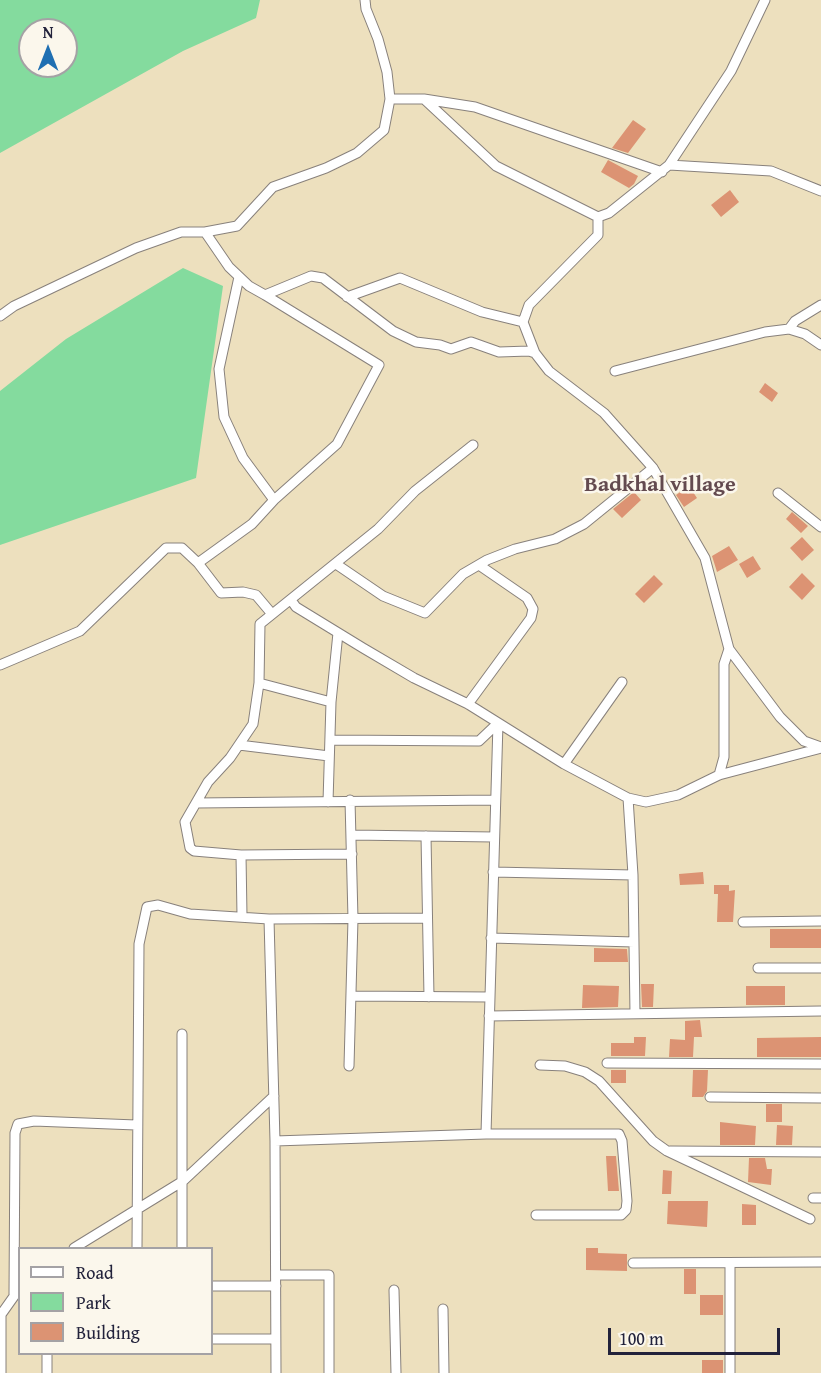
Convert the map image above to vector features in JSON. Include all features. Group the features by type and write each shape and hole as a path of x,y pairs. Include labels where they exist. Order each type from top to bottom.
{"street":[{"path":"0,316 14,306 136,248 181,232 205,232 237,226 273,187 326,168 357,153 384,130 390,99 387,72 365,0"},
{"path":"424,99 496,166 598,217 609,213 666,168 731,71 765,0"},
{"path":"390,99 424,99 475,107 666,168 771,171 821,191"},
{"path":"598,217 598,235 529,305 523,322 535,353 549,371 604,413 652,468 705,558 729,649 780,717 804,741 821,748"},
{"path":"198,563 252,524 274,500 337,444 379,365 249,286 239,277 205,232"},
{"path":"265,295 311,276 323,278 393,331 416,342 451,349 471,342 499,352 529,351 535,353"},
{"path":"239,277 219,369 225,417 243,458 274,500"},
{"path":"347,297 400,278 482,312 523,322"},
{"path":"789,329 795,321 821,306"},
{"path":"615,371 765,332 789,329 805,334 821,345"},
{"path":"352,854 241,855 190,848 185,822 208,782 239,745 253,724 259,683 260,624 378,530 415,491 473,445"},
{"path":"336,564 370,589 421,613 429,611 463,574 515,549 555,539 584,524 652,468"},
{"path":"778,493 821,527"},
{"path":"0,665 80,631 166,548 182,548 198,563 221,593 256,594 272,614"},
{"path":"468,704 531,618 533,609 527,598 479,565"},
{"path":"291,600 296,607 414,678 468,704 564,764 628,798 646,802 678,795 718,775 821,748"},
{"path":"328,802 331,702 338,633"},
{"path":"718,775 724,757 724,664 729,649"},
{"path":"564,764 622,682"},
{"path":"259,683 331,702"},
{"path":"330,740 479,741 498,723"},
{"path":"486,1134 498,723"},
{"path":"239,745 329,756"},
{"path":"628,798 633,874 635,1014"},
{"path":"349,1066 353,919 350,800"},
{"path":"196,803 495,800"},
{"path":"351,835 494,837"},
{"path":"426,836 429,997"},
{"path":"241,855 242,916"},
{"path":"493,872 633,874"},
{"path":"137,1247 136,1125 139,944 147,907 158,905 190,914 242,916 269,920 428,918"},
{"path":"269,920 275,1141 276,1373"},
{"path":"743,922 821,921"},
{"path":"491,938 634,942"},
{"path":"758,968 821,968"},
{"path":"351,996 490,997"},
{"path":"489,1016 821,1011"},
{"path":"182,1034 182,1247"},
{"path":"607,1063 821,1064"},
{"path":"540,1065 565,1066 585,1072 598,1080 653,1141 667,1151 810,1220"},
{"path":"76,1247 183,1181 274,1096"},
{"path":"710,1097 821,1098"},
{"path":"1,1373 0,1316 17,1292 15,1133 18,1124 34,1121 136,1125"},
{"path":"275,1141 486,1134 619,1134 622,1141 627,1201 626,1210 621,1215 536,1215"},
{"path":"667,1151 821,1152"},
{"path":"633,1263 821,1262"},
{"path":"730,1263 730,1373"},
{"path":"276,1275 329,1275 329,1373"},
{"path":"213,1286 276,1286"},
{"path":"394,1290 396,1373"},
{"path":"443,1309 444,1373"},
{"path":"213,1339 275,1339"},
{"path":"47,1355 47,1373"}],"green space":[{"path":"0,0 260,0 256,18 183,51 0,153"},
{"path":"183,268 223,286 196,478 0,545 0,391 66,339"}],"building":[{"path":"633,120 646,129 628,153 612,148"},
{"path":"608,160 638,176 634,184 629,188 601,172"},
{"path":"730,190 739,202 721,217 711,205"},
{"path":"765,383 778,393 772,402 759,392"},
{"path":"689,486 697,498 684,507 676,495"},
{"path":"634,492 641,500 622,518 613,509"},
{"path":"792,512 808,526 801,533 786,519"},
{"path":"802,537 814,550 802,561 790,548"},
{"path":"729,546 738,560 717,572 712,556"},
{"path":"753,556 761,569 747,578 739,564"},
{"path":"802,573 815,586 802,600 789,587"},
{"path":"654,575 663,584 644,603 635,594"},
{"path":"703,872 704,884 680,885 679,874"},
{"path":"714,885 729,885 729,891 735,890 733,922 717,922 718,894 714,894"},
{"path":"770,929 821,929 821,948 770,948"},
{"path":"594,948 627,949 628,962 594,962"},
{"path":"641,984 654,984 653,1007 642,1007"},
{"path":"583,985 619,986 618,1007 582,1008"},
{"path":"746,986 785,986 785,1005 746,1005"},
{"path":"700,1020 702,1037 694,1037 693,1057 669,1057 670,1039 685,1040 685,1021"},
{"path":"634,1037 646,1037 645,1056 611,1056 611,1043 634,1043"},
{"path":"821,1037 821,1057 757,1057 757,1038"},
{"path":"611,1070 626,1070 626,1083 611,1083"},
{"path":"693,1070 708,1070 707,1091 703,1097 692,1097"},
{"path":"766,1104 782,1104 782,1122 766,1122"},
{"path":"720,1122 756,1126 755,1145 720,1145"},
{"path":"777,1125 793,1126 792,1145 776,1145"},
{"path":"606,1156 616,1156 619,1191 608,1191"},
{"path":"749,1158 765,1158 767,1169 772,1169 771,1185 748,1182"},
{"path":"663,1170 672,1171 671,1194 662,1194"},
{"path":"668,1201 708,1201 707,1227 667,1224"},
{"path":"742,1204 756,1205 756,1225 742,1225"},
{"path":"586,1248 598,1248 598,1253 627,1254 627,1271 586,1270"},
{"path":"684,1269 696,1269 696,1294 684,1294"},
{"path":"700,1295 723,1295 723,1315 700,1315"},
{"path":"702,1360 723,1360 723,1373 702,1373"}],"district":[{"name":"Badkhal village","path":"660,485"}]}
